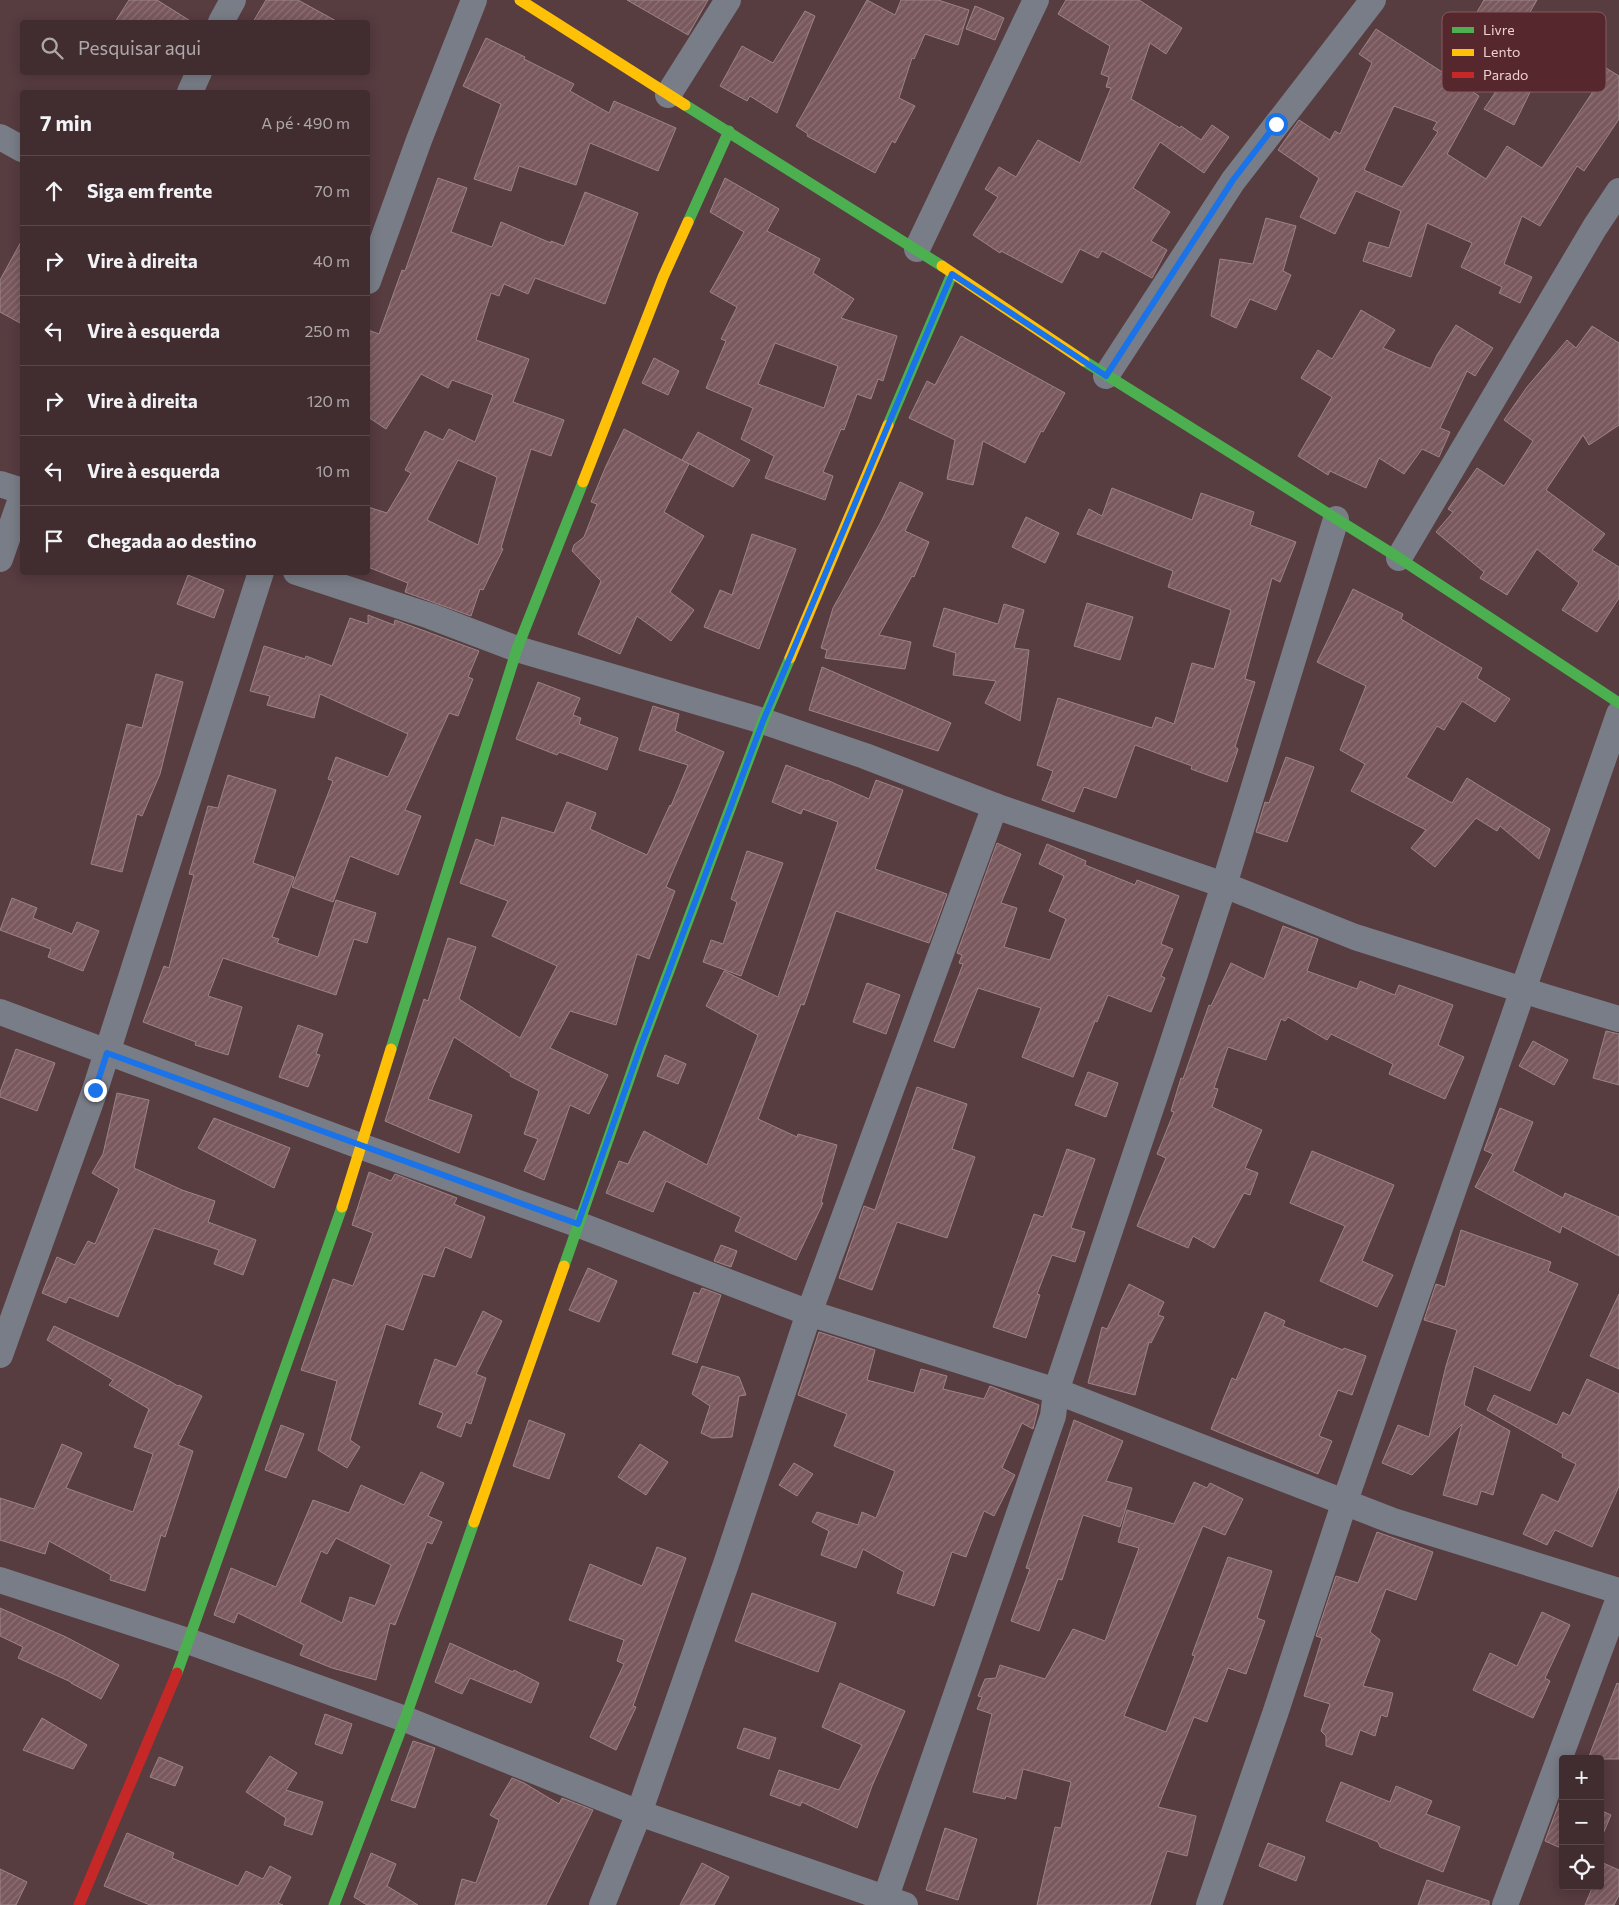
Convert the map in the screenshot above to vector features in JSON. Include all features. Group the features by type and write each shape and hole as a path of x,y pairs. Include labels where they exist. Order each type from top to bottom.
{"street":[{"path":"222,20 233,0"},
{"path":"370,275 419,140 474,0"},
{"path":"520,0 668,95 917,249 1106,376 1399,558 1619,703"},
{"path":"668,95 728,0"},
{"path":"917,249 1036,0"},
{"path":"1106,376 1233,180 1373,0"},
{"path":"191,90 198,75"},
{"path":"79,1905 178,1671 345,1197 517,649 663,277 729,131"},
{"path":"0,137 20,148"},
{"path":"1399,558 1595,227 1619,191"},
{"path":"334,1905 404,1719 640,1048 763,721 952,274"},
{"path":"0,484 20,490"},
{"path":"0,559 20,502"},
{"path":"0,1580 188,1641 404,1719 639,1813 891,1903 1052,1416 1056,1391 1224,885 1336,519"},
{"path":"0,1355 107,1053 260,575"},
{"path":"305,575 430,616 517,649 763,721 864,756 995,806 1224,885 1355,937 1619,1019"},
{"path":"1209,1905 1345,1502 1619,714"},
{"path":"602,1905 639,1813 726,1564 809,1313 995,806"},
{"path":"0,1012 360,1146 578,1224 809,1313 1056,1391 1393,1521 1619,1591"},
{"path":"1505,1905 1619,1598"}],"building":[{"path":"129,0 157,0 189,20 116,20"},
{"path":"266,0 298,0 334,20 254,20"},
{"path":"627,0 708,0 688,35"},
{"path":"867,0 895,15 901,0 938,0 969,10 958,45 925,34 914,59 912,58 899,98 915,106 895,143 892,141 875,173 807,136 808,134 796,126"},
{"path":"1066,0 1139,0 1182,28 1166,54 1150,43 1131,99 1180,128 1181,126 1201,140 1212,125 1229,137 1204,173 1160,142 1133,188 1170,212 1151,241 1167,250 1152,278 1102,251 1098,258 1080,249 1062,283 1001,251 1000,253 973,235 998,197 985,189 999,167 1016,177 1038,140 1080,163 1111,88 1106,87 1109,77 1101,74 1110,46 1058,14"},
{"path":"1484,0 1537,0 1530,12 1477,12"},
{"path":"975,6 1004,18 995,40 966,29"},
{"path":"805,11 815,16 777,113 750,96 747,101 720,86 742,46 773,63"},
{"path":"1376,29 1442,72 1442,92 1473,92 1479,96 1447,154 1486,179 1507,146 1542,168 1593,92 1606,92 1606,68 1619,76 1619,119 1584,171 1577,166 1540,226 1522,216 1504,264 1532,277 1520,303 1499,293 1502,287 1461,267 1472,243 1427,223 1411,277 1363,261 1369,242 1389,248 1401,211 1356,191 1335,234 1300,217 1319,178 1278,150 1299,120 1330,140 1335,131 1340,134 1372,63 1359,54","holes":["1394,106 1437,122 1433,129 1438,132 1402,187 1364,170"]},
{"path":"486,38 574,84 570,91 609,113 614,101 676,128 658,171 590,143 576,185 519,166 511,191 474,179 501,104 463,86"},
{"path":"1496,92 1530,92 1514,125 1484,109"},
{"path":"438,178 467,188 451,232 492,247 501,222 551,243 551,241 564,246 585,192 638,213 605,304 535,278 528,294 504,284 499,296 491,293 476,340 529,359 513,402 564,420 551,456 531,449 501,548 503,549 483,590 480,589 471,616 405,592 408,583 370,568 370,508 387,513 411,473 405,470 425,431 443,440 449,429 475,442 493,395 452,380 448,388 421,374 386,429 370,418 370,331 379,334 402,270 405,271","holes":["458,460 497,477 478,545 427,520"]},
{"path":"725,178 779,209 767,231 820,259 813,273 854,299 841,318 897,336 883,381 878,379 871,399 857,394 844,430 841,429 823,472 833,476 825,500 765,478 774,456 741,439 753,408 706,388 726,341 721,339 737,307 710,292 744,232 710,212","holes":["775,343 838,366 824,408 758,384"]},
{"path":"1266,218 1296,226 1283,271 1291,275 1276,310 1250,299 1236,328 1211,316 1220,259 1253,264"},
{"path":"20,244 20,323 0,312 0,280"},
{"path":"1361,310 1395,330 1383,348 1429,368 1431,368 1456,325 1493,348 1475,376 1467,371 1440,428 1450,432 1439,457 1422,449 1404,474 1379,458 1366,488 1330,471 1328,475 1298,456 1332,397 1301,378 1318,350 1332,359"},
{"path":"1592,326 1619,343 1619,425 1589,445 1583,435 1546,490 1605,534 1592,550 1619,567 1619,598 1597,632 1562,610 1579,583 1537,549 1507,595 1480,578 1484,572 1436,532 1453,512 1448,509 1477,468 1504,486 1533,441 1504,420 1527,387 1567,340 1576,348"},
{"path":"961,336 1065,393 1043,432 1041,431 1025,463 983,441 973,485 947,479 955,440 909,418 927,381 935,385"},
{"path":"654,358 679,371 668,395 642,383"},
{"path":"624,429 689,464 664,512 704,536 670,592 694,610 671,641 637,616 620,654 578,634 601,581 572,551 574,545 584,537 597,504 591,502"},
{"path":"698,432 750,460 733,487 682,460"},
{"path":"900,482 923,493 905,531 929,542 914,577 912,576 879,635 911,642 905,669 825,658 827,650 821,648 833,608 881,522"},
{"path":"1112,488 1192,520 1201,493 1254,512 1250,525 1296,542 1280,582 1272,578 1245,679 1255,682 1235,747 1238,749 1227,782 1191,769 1192,766 1135,745 1116,798 1084,787 1074,812 1042,800 1053,771 1037,765 1058,698 1152,728 1156,717 1174,724 1192,663 1214,669 1231,610 1168,587 1173,571 1077,534 1089,509 1102,516"},
{"path":"1026,517 1059,533 1045,563 1012,547"},
{"path":"752,534 796,549 759,649 704,627 720,590 732,595"},
{"path":"188,575 224,590 214,618 177,604"},
{"path":"1353,589 1403,614 1401,619 1482,668 1477,678 1510,699 1495,722 1462,701 1444,730 1437,726 1406,777 1452,803 1467,778 1550,829 1539,859 1500,826 1497,831 1476,818 1435,867 1411,848 1426,830 1351,791 1365,764 1340,750 1366,686 1317,662"},
{"path":"1087,603 1133,617 1120,660 1074,646"},
{"path":"1004,604 1024,610 1014,648 1029,650 1020,721 985,703 996,681 953,675 956,653 933,646 944,608 998,624"},
{"path":"368,615 394,625 395,620 479,651 468,677 473,679 458,716 449,713 405,810 421,816 398,875 350,856 333,902 292,887 333,781 328,779 336,757 388,777 408,734 320,694 314,718 267,705 270,696 250,691 264,646 305,659 306,656 332,666 350,618 368,624"},
{"path":"822,667 951,723 938,751 809,710"},
{"path":"156,674 183,682 160,774 142,816 137,814 122,872 91,864 127,724 142,728"},
{"path":"538,682 580,698 573,715 581,718 579,724 618,738 607,770 559,752 557,755 516,739"},
{"path":"653,706 679,714 675,731 724,752 666,887 675,891 649,959 637,954 616,1025 570,1011 550,1048 608,1075 589,1114 570,1105 544,1180 524,1171 538,1139 524,1134 539,1091 510,1076 511,1074 454,1037 428,1099 472,1115 459,1153 385,1121 424,999 428,1001 448,938 476,947 459,999 520,1038 557,966 492,936 508,901 460,883 476,839 494,846 502,817 554,833 567,802 596,813 590,829 647,855 671,806 688,765 639,750"},
{"path":"1286,757 1314,767 1287,842 1256,832 1265,802 1269,803"},
{"path":"786,765 827,780 869,799 876,780 903,790 875,869 947,894 929,943 836,911 804,1005 801,1004 758,1119 797,1137 798,1134 837,1145 821,1202 823,1203 796,1260 735,1231 741,1217 666,1181 653,1212 606,1193 619,1161 628,1164 644,1131 707,1165 758,1035 706,1006 724,971 778,997 838,822 803,809 801,814 772,802"},
{"path":"228,775 276,790 253,863 294,877 272,937 279,939 277,943 318,957 336,900 376,913 367,943 354,939 336,995 223,958 208,996 242,1007 228,1055 195,1045 196,1042 143,1022 164,966 169,968 194,875 189,874 208,806 218,808"},
{"path":"997,843 1021,854 1001,903 1017,908 1004,947 1050,960 1066,919 1049,911 1064,876 1039,864 1047,844 1086,861 1085,865 1135,885 1137,880 1179,896 1161,944 1173,949 1161,976 1165,978 1151,1012 1108,995 1097,1022 1095,1021 1073,1077 1022,1057 1041,1008 978,988 954,1048 934,1041 963,964 959,963 962,955 957,953"},
{"path":"747,851 783,863 741,976 703,962 711,940 723,944 737,902 731,899"},
{"path":"12,898 37,908 33,918 72,934 77,922 99,931 83,971 48,957 51,949 0,930"},
{"path":"1283,926 1318,939 1307,971 1357,989 1360,981 1395,995 1399,985 1453,1005 1438,1045 1464,1057 1445,1099 1389,1074 1393,1064 1331,1034 1327,1040 1288,1017 1285,1021 1281,1019 1266,1060 1228,1047 1214,1088 1218,1089 1212,1107 1262,1130 1245,1168 1258,1173 1250,1195 1244,1193 1214,1248 1193,1236 1188,1248 1137,1226 1166,1158 1157,1154 1174,1112 1171,1111 1181,1078 1183,1079 1209,1005 1211,1006 1231,963 1264,979"},
{"path":"867,983 900,995 886,1034 853,1022"},
{"path":"298,1025 323,1034 316,1054 320,1055 308,1087 279,1077"},
{"path":"1606,1031 1619,1034 1619,1085 1593,1078"},
{"path":"1533,1041 1568,1060 1554,1085 1519,1066"},
{"path":"16,1049 55,1063 37,1111 0,1097 0,1092"},
{"path":"665,1055 686,1064 678,1084 657,1076"},
{"path":"1088,1072 1118,1083 1106,1117 1075,1105"},
{"path":"917,1087 967,1104 952,1149 975,1157 947,1238 897,1222 872,1290 839,1278 864,1206 875,1210"},
{"path":"117,1093 149,1100 134,1168 182,1190 215,1201 208,1222 256,1240 243,1275 214,1264 219,1250 154,1228 118,1317 69,1297 66,1303 42,1293 57,1257 75,1265 88,1241 95,1244 119,1189 92,1173 103,1154"},
{"path":"1500,1108 1533,1122 1513,1171 1563,1198 1565,1193 1619,1217 1619,1256 1562,1226 1560,1233 1475,1187 1493,1154 1484,1150"},
{"path":"214,1118 290,1148 274,1188 198,1148"},
{"path":"1067,1149 1095,1159 1071,1228 1085,1232 1075,1262 1052,1255 1037,1294 1040,1295 1026,1338 993,1327 1034,1214 1043,1217"},
{"path":"1312,1151 1394,1185 1362,1261 1393,1275 1377,1307 1320,1281 1345,1226 1290,1203"},
{"path":"369,1172 391,1181 395,1174 457,1198 454,1204 485,1217 471,1258 445,1247 434,1277 423,1274 403,1330 386,1324 350,1440 360,1447 347,1468 318,1450 337,1381 301,1370 333,1279 353,1286 373,1233 352,1225"},
{"path":"1461,1230 1551,1262 1548,1271 1578,1284 1530,1391 1474,1366 1464,1405 1510,1431 1493,1495 1481,1491 1477,1505 1443,1495 1462,1424 1412,1475 1382,1463 1398,1425 1429,1437 1446,1366 1457,1330 1424,1320 1436,1284 1445,1287"},
{"path":"721,1245 737,1251 731,1267 714,1261"},
{"path":"588,1268 617,1281 599,1322 569,1310"},
{"path":"1129,1284 1164,1302 1158,1315 1164,1317 1151,1343 1149,1342 1135,1395 1088,1383 1102,1327 1107,1329"},
{"path":"702,1288 721,1295 697,1363 672,1354 694,1292 699,1294"},
{"path":"1619,1294 1619,1369 1590,1356"},
{"path":"483,1311 502,1321 476,1374 486,1378 471,1424 466,1422 461,1437 437,1427 443,1413 419,1404 435,1359 456,1367"},
{"path":"1265,1312 1285,1321 1283,1326 1343,1350 1344,1348 1366,1356 1352,1395 1338,1390 1319,1436 1332,1441 1318,1474 1211,1429 1232,1378 1236,1380"},
{"path":"54,1326 202,1396 178,1445 193,1451 165,1537 161,1535 145,1591 110,1580 111,1575 49,1541 45,1554 0,1540 0,1498 34,1509 62,1444 82,1453 66,1488 133,1512 153,1454 134,1447 149,1409 109,1385 113,1380 47,1340"},
{"path":"819,1332 875,1350 867,1380 914,1393 921,1369 947,1376 943,1389 984,1399 990,1386 1039,1405 1033,1429 1022,1423 1002,1468 1015,1475 994,1516 984,1511 966,1557 952,1552 934,1606 897,1593 904,1572 863,1549 856,1568 821,1555 829,1531 812,1522 817,1512 858,1525 862,1512 876,1518 895,1471 834,1446 847,1414 798,1395"},
{"path":"702,1366 739,1377 746,1395 739,1396 732,1437 712,1438 701,1433 710,1406 692,1394"},
{"path":"1587,1379 1619,1394 1619,1486 1592,1547 1555,1530 1547,1545 1523,1534 1542,1494 1558,1502 1576,1464 1562,1457 1563,1454 1487,1410 1494,1395 1557,1425 1563,1412 1570,1416"},
{"path":"529,1420 565,1434 549,1479 513,1466"},
{"path":"1074,1420 1123,1441 1106,1481 1132,1488 1120,1527 1083,1515 1062,1580 1058,1579 1039,1631 1011,1621 1030,1569 1026,1568"},
{"path":"281,1425 304,1434 286,1478 265,1470"},
{"path":"640,1444 668,1462 646,1495 618,1477"},
{"path":"794,1463 813,1474 797,1496 779,1485"},
{"path":"421,1472 444,1483 428,1516 442,1522 432,1544 427,1542 395,1625 390,1623 376,1680 332,1668 300,1655 304,1645 238,1613 234,1623 214,1615 231,1568 276,1587 313,1500 349,1513 361,1485 404,1505","holes":["336,1538 391,1565 375,1606 350,1597 342,1623 300,1602 321,1551 327,1554"]},
{"path":"1194,1482 1207,1488 1210,1483 1243,1499 1225,1535 1203,1526 1124,1716 1166,1732 1195,1656 1192,1655 1228,1557 1272,1571 1257,1618 1265,1621 1246,1674 1228,1668 1207,1722 1194,1717 1158,1807 1196,1816 1187,1856 1167,1851 1150,1905 1037,1905 1055,1827 1061,1828 1071,1782 1023,1769 1016,1799 1006,1796 1005,1799 973,1792 992,1714 977,1709 982,1697 978,1696 985,1679 996,1678 1000,1665 1045,1679 1073,1629 1105,1641 1139,1548 1118,1542 1127,1510 1174,1524"},
{"path":"1377,1532 1433,1552 1416,1600 1386,1589 1370,1632 1380,1640 1363,1686 1393,1693 1387,1717 1381,1715 1375,1736 1360,1730 1352,1755 1326,1746 1326,1736 1321,1731 1330,1704 1304,1696 1322,1638 1316,1636 1336,1576 1358,1583"},
{"path":"657,1547 686,1558 633,1706 636,1707 616,1750 590,1737 624,1664 617,1661 624,1640 569,1620 590,1564 642,1586"},
{"path":"752,1593 836,1623 818,1672 735,1641"},
{"path":"0,1608 66,1637 119,1665 101,1699 71,1682 18,1658 23,1647 0,1636"},
{"path":"1542,1612 1570,1625 1545,1678 1550,1681 1533,1718 1473,1690 1490,1653 1517,1666"},
{"path":"450,1643 513,1672 514,1670 539,1683 531,1703 470,1678 462,1694 435,1682"},
{"path":"840,1683 905,1711 872,1786 857,1828 802,1802 800,1806 770,1795 779,1770 839,1790 862,1745 822,1727"},
{"path":"1617,1683 1619,1684 1619,1759 1604,1759 1604,1755 1590,1755"},
{"path":"325,1714 352,1724 342,1754 315,1744"},
{"path":"42,1718 87,1745 73,1769 23,1750"},
{"path":"744,1728 776,1738 769,1759 737,1748"},
{"path":"413,1741 435,1748 415,1808 391,1800"},
{"path":"270,1756 297,1773 286,1790 323,1802 312,1835 284,1825 286,1818 246,1792"},
{"path":"159,1757 183,1767 175,1786 150,1777"},
{"path":"512,1778 559,1804 562,1798 593,1810 546,1905 455,1905 462,1879 476,1883 499,1820 490,1815"},
{"path":"1341,1782 1390,1802 1396,1786 1432,1801 1426,1814 1460,1827 1443,1872 1380,1847 1378,1842 1326,1821"},
{"path":"1559,1803 1559,1847 1545,1841"},
{"path":"1604,1812 1611,1815 1604,1832"},
{"path":"945,1828 977,1839 958,1900 926,1890"},
{"path":"127,1833 174,1853 172,1858 238,1886 246,1871 263,1879 270,1866 291,1877 278,1903 283,1905 150,1905 104,1886"},
{"path":"1268,1843 1305,1857 1296,1881 1259,1866"},
{"path":"371,1853 396,1864 387,1886 418,1905 367,1905 354,1897"},
{"path":"702,1863 729,1877 714,1905 680,1905"},
{"path":"1604,1863 1619,1870 1619,1895 1614,1905 1585,1905 1591,1890 1604,1890"},
{"path":"0,1869 27,1882 16,1905 0,1905"},
{"path":"1427,1880 1489,1901 1489,1905 1418,1905"}],"traffic: fast":[{"path":"685,105 942,266"},
{"path":"688,222 729,131"},
{"path":"888,425 952,274"},
{"path":"1084,361 1399,558 1619,703"},
{"path":"391,1049 517,649 583,482"},
{"path":"564,1266 640,1048 763,721 790,658"},
{"path":"177,1673 342,1207"},
{"path":"334,1905 405,1719 474,1522"}],"traffic: slow":[{"path":"520,0 685,105"},
{"path":"583,482 663,277 688,222"},
{"path":"942,266 1084,361"},
{"path":"790,658 888,425"},
{"path":"342,1207 391,1049"},
{"path":"474,1522 564,1266"}],"traffic: jam":[{"path":"79,1905 177,1673"}],"route":[{"path":"95,1090 107,1053 578,1224 640,1048 763,721 952,274 1106,376 1233,180 1276,124"}]}
